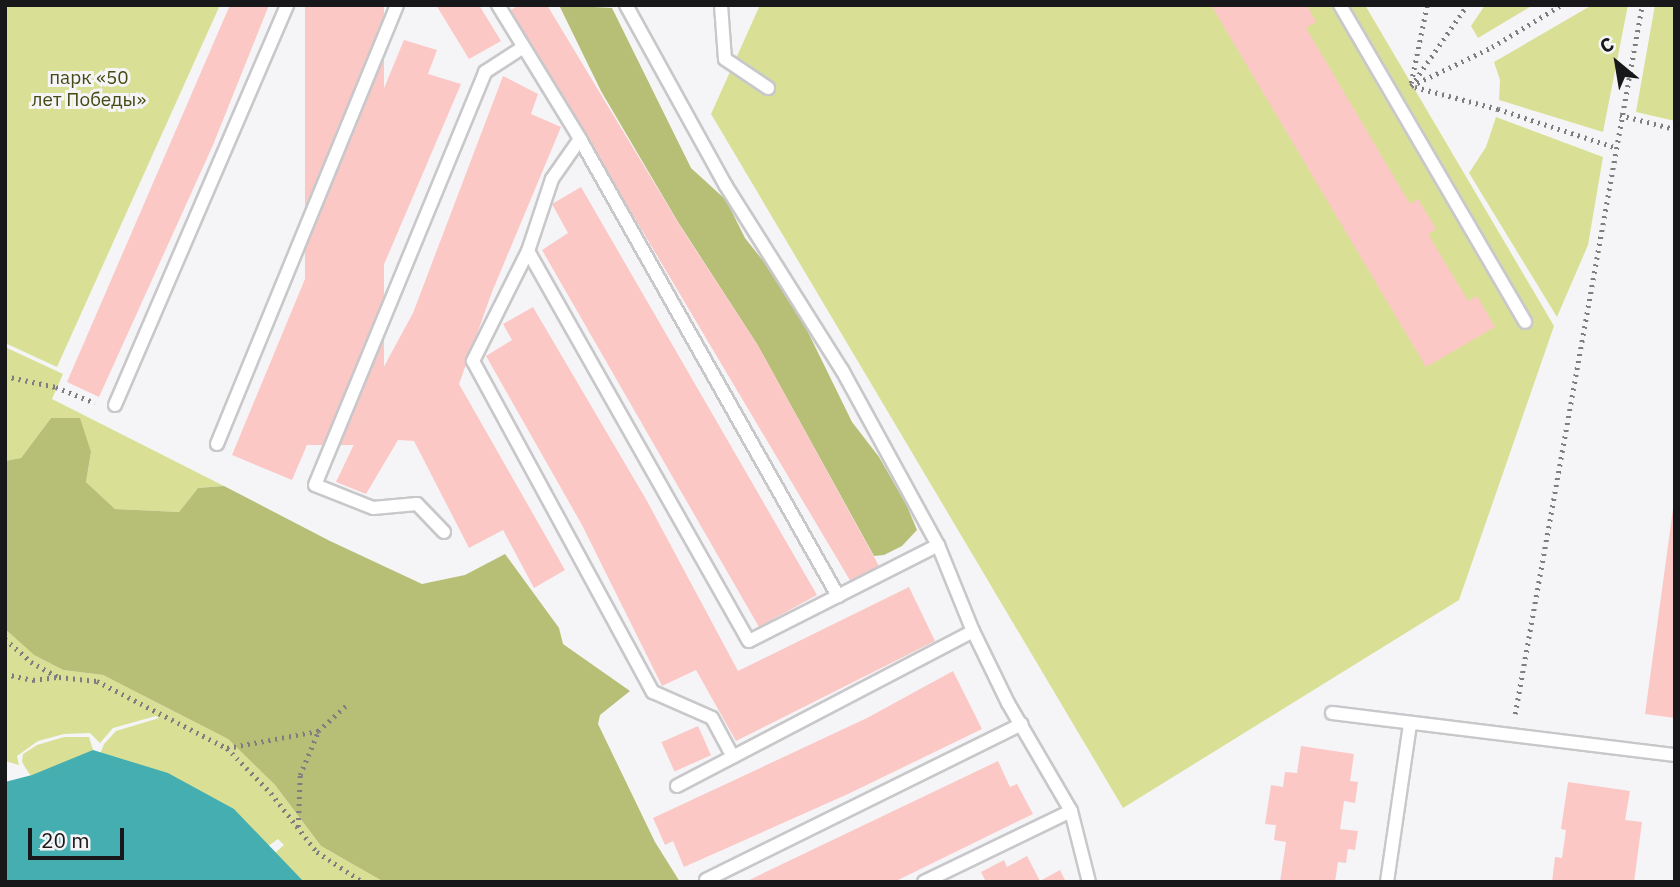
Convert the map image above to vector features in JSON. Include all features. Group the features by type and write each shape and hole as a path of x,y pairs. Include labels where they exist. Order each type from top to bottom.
{"lane":[{"path":"115,405 287,5"},
{"path":"217,444 397,5"},
{"path":"498,5 580,139 838,596"},
{"path":"626,5 726,186 842,370 938,545 973,631 1021,724 1071,811 1089,882"},
{"path":"721,5 725,59 768,88"},
{"path":"1340,5 1525,322"},
{"path":"444,532 417,504 373,508 315,485 485,72 522,48"},
{"path":"580,139 552,179 528,251 473,361 653,692 712,718 733,757"},
{"path":"528,251 749,641 938,545"},
{"path":"677,786 973,631"},
{"path":"1332,712 1410,724 1675,755"},
{"path":"706,880 1021,724"},
{"path":"1387,882 1410,724"},
{"path":"925,882 1071,811"}],"path":[{"path":"1410,86 1427,5"},
{"path":"1410,86 1467,5"},
{"path":"1410,86 1492,47 1561,5"},
{"path":"1511,736 1614,147 1642,5"},
{"path":"1410,86 1498,109 1614,147"},
{"path":"1620,115 1675,129"},
{"path":"5,376 56,387 93,402 115,405"},
{"path":"5,639 30,662 59,677"},
{"path":"5,674 33,680 59,677 97,681 227,748 271,793 317,852 363,882"},
{"path":"298,827 300,775 318,731 347,705"},
{"path":"227,748 318,731"}],"green space":[{"name":"парк «50 лет Победы»","path":"5,5 220,5 57,367 5,343"},
{"path":"559,5 612,8 691,168 726,200 745,238 764,262 805,326 852,422 879,457 907,506 917,530 902,546 884,555 874,556 757,344 678,222 601,91"},
{"path":"760,5 1365,5 1554,326 1459,600 1123,808 711,114"},
{"path":"1485,5 1533,5 1478,38 1471,26"},
{"path":"1592,5 1628,5 1603,132 1499,100 1500,80 1494,62"},
{"path":"1655,5 1675,5 1675,121 1636,112"},
{"path":"1496,117 1603,157 1588,245 1557,317 1469,173 1486,147"},
{"path":"5,347 63,374 52,399 224,486 198,488 179,512 115,509 86,482 91,452 51,418 21,458 5,461"},
{"path":"51,418 80,418 91,452 86,482 115,509 179,512 198,488 224,486 330,541 422,584 465,575 505,554 559,628 563,644 630,691 600,715 598,724 655,842 680,882 384,882 321,846 275,785 228,739 103,675 63,670 34,655 5,629 5,461 21,458"},
{"path":"5,629 34,655 63,670 103,675 228,739 275,785 321,846 384,882 268,882 269,858 284,845 278,839 264,849 94,769 104,744 116,731 159,718 156,716 113,728 100,743 90,733 64,734 38,741 17,756 19,765 5,761"},
{"path":"64,737 89,737 95,756 41,787 22,762 23,754 37,745"}],"water":[{"path":"93,750 168,773 234,809 304,882 5,882 5,782 32,775"}],"building":[{"path":"230,5 269,5 213,145 99,397 67,382"},
{"path":"305,5 384,5 384,445 305,445"},
{"path":"436,5 479,5 501,41 469,59"},
{"path":"519,5 547,5 682,229 757,344 879,566 851,582 511,10"},
{"path":"1211,5 1307,5 1316,22 1306,28 1410,204 1418,199 1436,229 1428,234 1468,301 1477,296 1495,327 1426,367"},
{"path":"404,40 437,50 428,74 461,84 292,480 232,455"},
{"path":"503,76 538,94 531,114 561,127 492,292 459,384 565,570 534,588 503,530 469,548 414,441 398,440 366,494 336,482 375,400 368,396 413,313"},
{"path":"581,187 817,595 759,627 542,250 568,233 552,204"},
{"path":"533,307 647,501 738,671 909,587 935,641 736,741 696,670 662,686 582,525 486,356 512,340 503,324"},
{"path":"1675,509 1675,718 1645,714"},
{"path":"953,671 982,729 848,794 684,867 673,841 665,845 653,818 867,718"},
{"path":"698,726 711,755 674,772 661,742"},
{"path":"1301,746 1354,754 1350,781 1358,782 1355,803 1344,801 1340,829 1358,831 1355,850 1348,849 1346,863 1338,862 1335,882 1280,882 1286,842 1274,840 1276,825 1265,824 1271,785 1283,787 1285,772 1297,773"},
{"path":"998,761 1010,787 1017,784 1033,814 894,882 745,882"},
{"path":"1568,782 1630,791 1625,820 1642,822 1634,882 1552,882 1555,857 1562,858 1566,830 1561,829"},
{"path":"1027,856 1040,881 1060,870 1066,882 986,882 981,872 1004,860 1007,867"}]}
